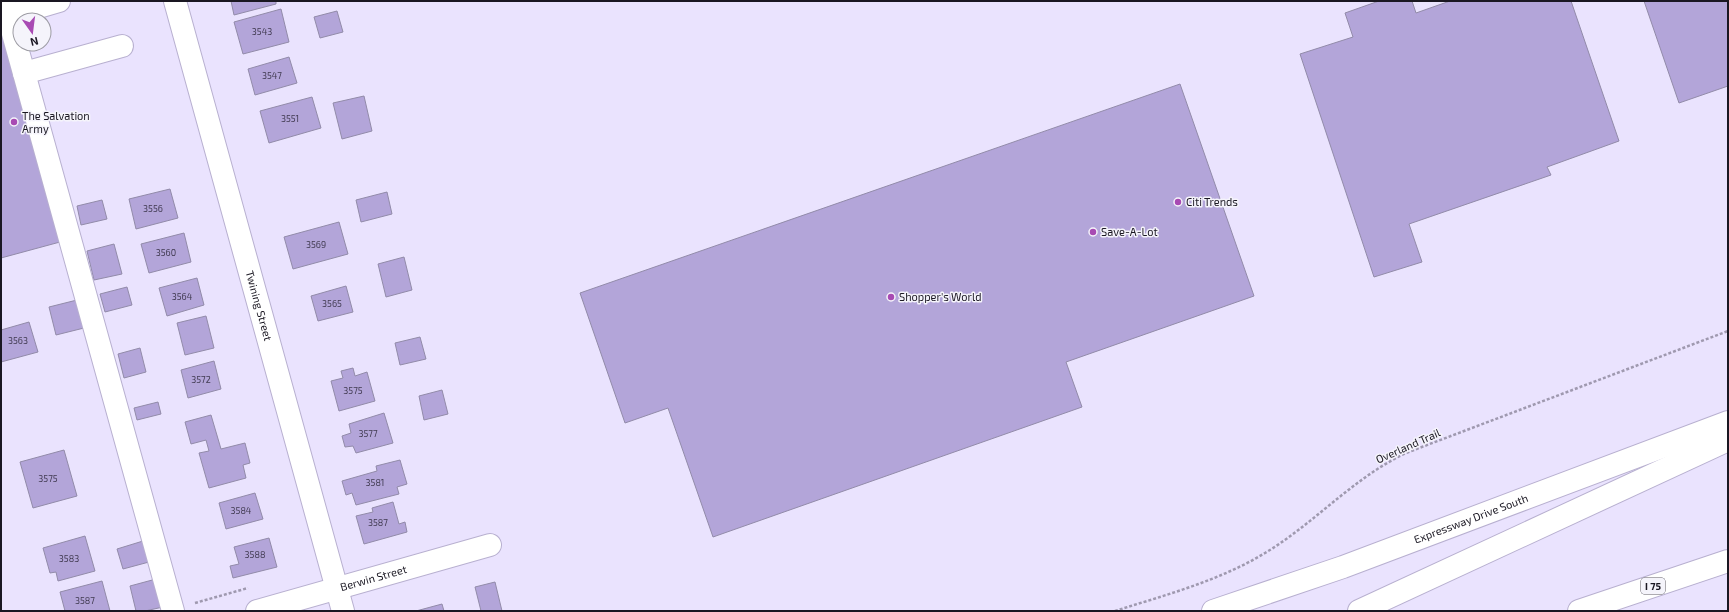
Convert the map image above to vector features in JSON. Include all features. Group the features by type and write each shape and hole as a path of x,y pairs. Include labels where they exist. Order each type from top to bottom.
{"main road":[{"path":"59,1 4,12 24,74 173,611"},
{"name":"Twining Street","path":"175,1 343,611"},
{"path":"24,74 122,46"},
{"name":"Expressway Drive South","path":"1213,611 1343,567 1728,422"},
{"path":"1359,611 1728,440"},
{"name":"Berwin Street","path":"257,611 490,545"},
{"name":"I 75","path":"1578,611 1728,561"}],"path":[{"name":"Overland Trail","path":"1115,611 1207,581 1247,563 1292,535 1366,475 1406,453 1728,331"}],"building":[{"path":"231,1 276,1 276,4 234,15"},
{"path":"1379,1 1412,1 1416,13 1450,1 1571,1 1619,141 1547,167 1551,175 1409,224 1422,262 1374,277 1300,54 1353,37 1345,13"},
{"path":"1644,1 1728,1 1728,86 1679,103"},
{"path":"281,9 289,42 243,54 234,22"},
{"path":"337,11 343,32 320,38 314,17"},
{"name":"The Salvation Army","path":"4,38 60,242 1,258 1,39"},
{"path":"289,57 297,83 255,95 248,69"},
{"path":"1180,84 1254,296 1066,362 1082,407 713,537 668,408 625,423 580,293"},
{"path":"364,96 372,131 342,139 333,103"},
{"path":"312,97 321,128 269,143 260,111"},
{"path":"170,189 178,218 136,229 129,199"},
{"path":"387,192 392,214 361,222 356,200"},
{"path":"102,200 107,219 81,225 77,206"},
{"path":"339,222 348,254 293,269 284,237"},
{"path":"184,233 191,262 149,273 141,244"},
{"path":"114,244 122,274 94,280 87,251"},
{"path":"404,257 412,290 386,297 378,264"},
{"path":"197,278 204,305 167,316 159,288"},
{"path":"346,286 353,312 318,321 311,296"},
{"path":"127,287 132,305 105,312 100,294"},
{"path":"77,300 84,328 56,335 49,307"},
{"path":"206,316 214,348 185,355 177,323"},
{"path":"29,322 38,352 1,362 1,330"},
{"path":"420,337 426,359 400,365 395,343"},
{"path":"140,348 146,372 124,378 118,354"},
{"path":"214,361 221,389 188,398 181,370"},
{"path":"353,368 355,376 367,372 375,401 339,411 331,381 343,378 341,371"},
{"path":"442,390 448,414 424,420 419,396"},
{"path":"158,402 161,414 137,420 134,408"},
{"path":"384,413 393,443 356,453 353,446 345,447 342,436 351,433 349,424"},
{"path":"211,415 221,449 245,443 250,463 243,465 246,478 209,488 199,453 209,451 206,440 191,444 185,422"},
{"path":"64,450 77,496 33,508 20,462"},
{"path":"400,460 407,484 397,487 399,494 356,505 352,493 346,495 342,481 377,471 376,466"},
{"path":"255,493 263,519 226,529 219,503"},
{"path":"393,502 399,524 405,522 407,532 364,544 356,516 373,512 372,508"},
{"path":"85,536 95,571 58,581 56,572 50,573 43,548"},
{"path":"269,538 277,567 233,578 230,566 239,564 234,547"},
{"path":"143,541 149,562 123,569 117,549"},
{"path":"156,579 163,607 145,611 136,611 130,586"},
{"path":"102,581 110,611 65,611 60,592"},
{"path":"495,582 502,611 481,611 475,587"},
{"path":"442,604 444,611 416,611"}],"place":[{"name":"The Salvation Army","path":"14,122"},
{"name":"Citi Trends","path":"1178,202"},
{"name":"Save-A-Lot","path":"1093,232"},
{"name":"Shopper's World","path":"891,297"}]}
